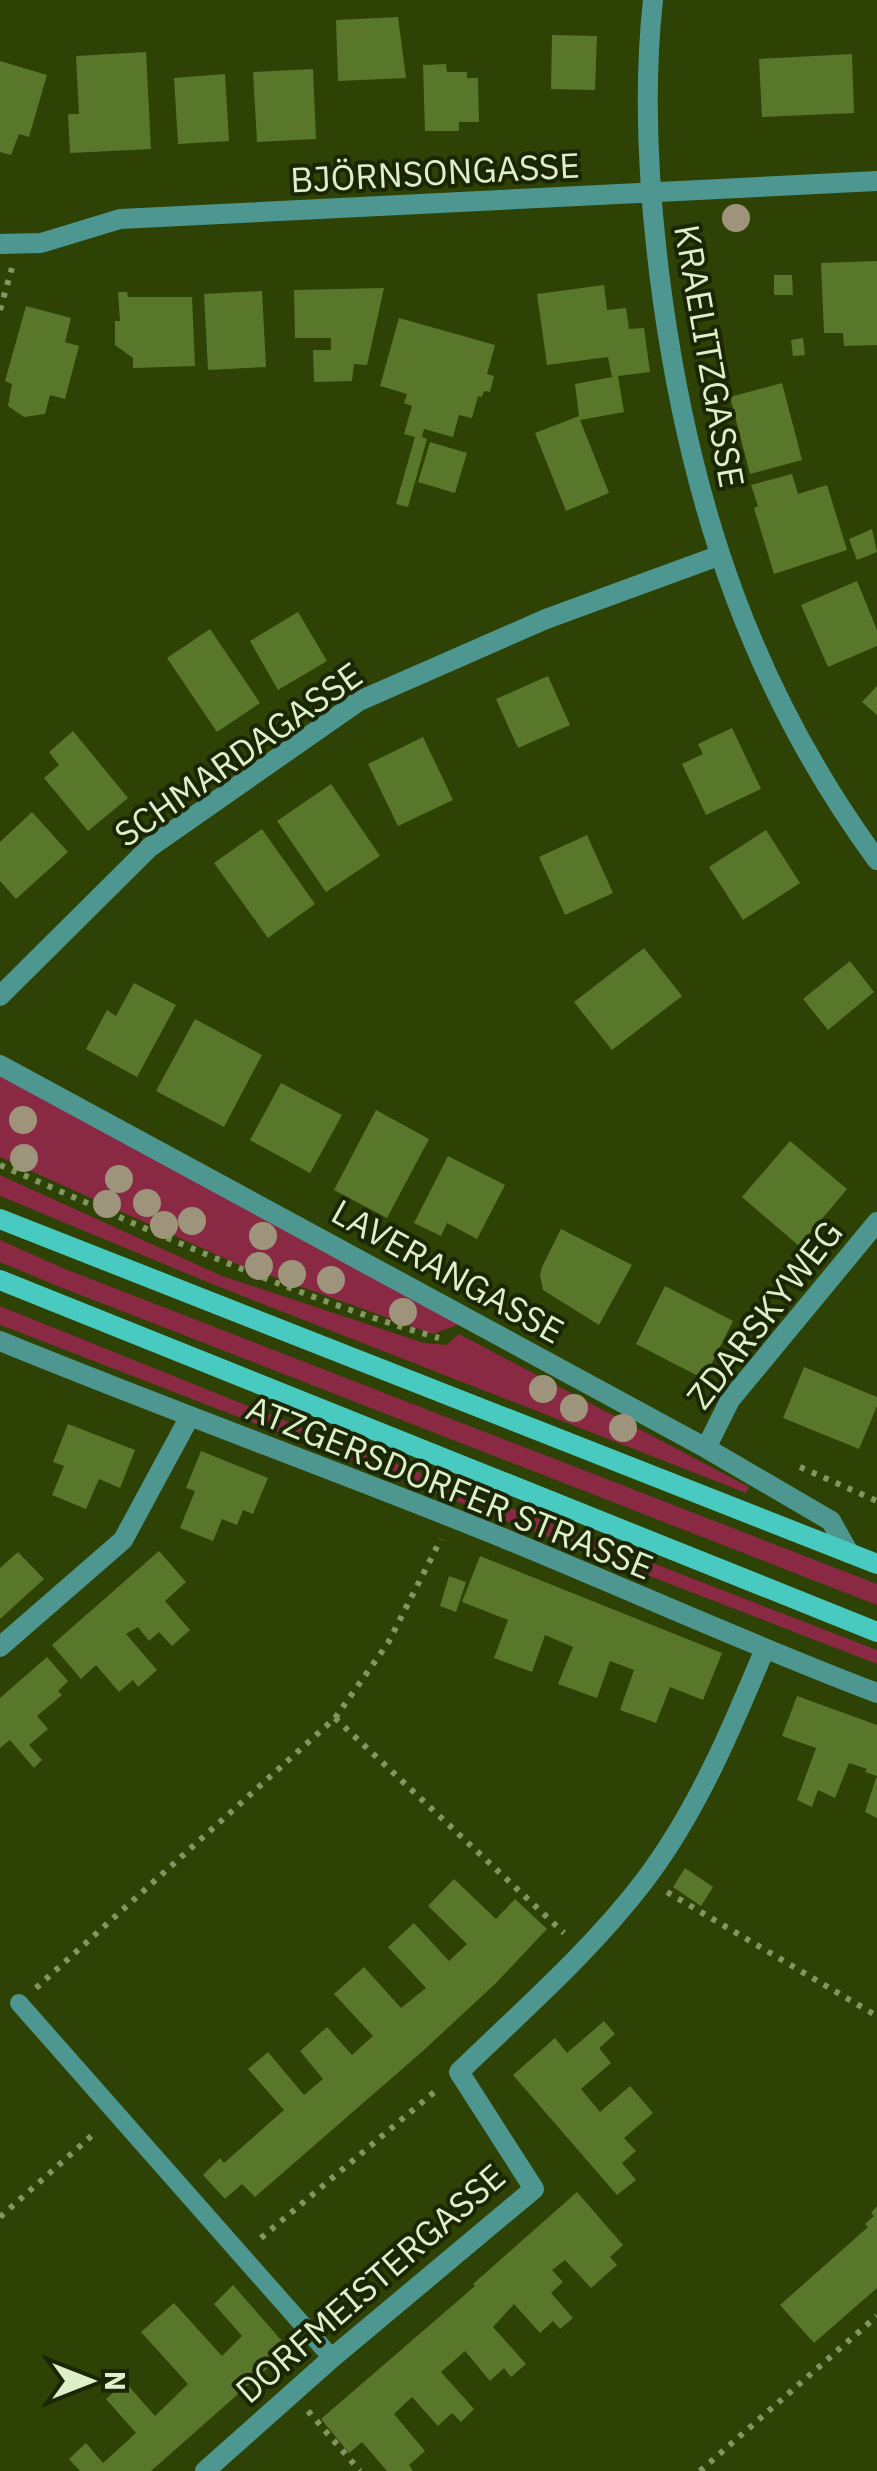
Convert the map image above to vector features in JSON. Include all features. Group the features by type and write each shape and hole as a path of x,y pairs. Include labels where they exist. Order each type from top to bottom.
{"main road":[{"path":"0,1219 877,1564"},
{"name":"ATZGERSDORFER STRASSE","path":"0,1280 877,1632"}],"street":[{"name":"KRAELITZGASSE","path":"654,0 650,26 650,194 675,386 701,498 718,556 770,683 806,755 874,849"},
{"name":"BJÖRNSONGASSE","path":"9,244 41,243 120,219 877,181"},
{"name":"SCHMARDAGASSE","path":"0,996 150,847 358,701 546,620 718,556"},
{"name":"LAVERANGASSE","path":"0,1065 706,1448 831,1520 849,1553"},
{"name":"ZDARSKYWEG","path":"706,1448 730,1400 877,1222"},
{"name":"ATZGERSDORFER STRASSE","path":"0,1341 451,1518 764,1650 877,1692"},
{"path":"0,1647 123,1540 189,1418"},
{"path":"459,2072 584,1951 646,1879 722,1751 764,1650"},
{"name":"DORFMEISTERGASSE","path":"205,2471 332,2358 534,2189 459,2072"}],"lane":[{"path":"20,2003 332,2358"}],"path":[{"path":"0,310 9,244"},
{"path":"0,1165 237,1266 376,1320 440,1338"},
{"path":"796,1465 877,1500"},
{"path":"20,2003 335,1718 388,1643 451,1518"},
{"path":"335,1718 584,1951"},
{"path":"646,1879 877,2016"},
{"path":"241,2254 459,2072"},
{"path":"0,2217 116,2114"},
{"path":"700,2471 877,2316"},
{"path":"292,2393 360,2471"}],"shaded area":[{"path":"0,1073 465,1322 433,1334 237,1264 0,1157"},
{"path":"0,1175 222,1276 424,1343 446,1345 459,1334 749,1487 746,1493 217,1286 0,1196"},
{"path":"0,1240 65,1269 877,1584 877,1605 60,1287 0,1262"},
{"path":"0,1306 877,1650 877,1664 0,1325"}],"building":[{"path":"398,17 406,78 338,81 336,20"},
{"path":"552,35 597,36 595,90 551,89"},
{"path":"146,52 151,149 70,153 68,114 79,114 76,56"},
{"path":"852,54 854,113 762,117 759,59"},
{"path":"0,61 47,75 29,137 19,134 11,155 0,152"},
{"path":"446,64 447,72 467,72 467,78 478,78 479,122 459,122 459,131 425,131 423,65"},
{"path":"313,69 316,139 257,142 253,72"},
{"path":"225,74 229,141 178,144 174,78"},
{"path":"877,261 877,345 844,346 843,333 824,333 821,263"},
{"path":"774,275 792,275 793,295 774,295"},
{"path":"604,285 607,310 626,308 629,329 644,328 650,372 618,376 624,412 580,420 609,493 566,511 535,433 579,416 575,384 612,377 608,357 547,365 537,294"},
{"path":"384,288 367,365 354,364 352,381 314,382 313,350 331,350 331,338 295,338 294,290"},
{"path":"262,291 266,367 208,370 204,294"},
{"path":"118,292 127,292 128,297 192,297 195,366 133,368 133,358 115,345 115,321 120,321"},
{"path":"26,306 71,318 65,342 79,346 65,399 50,395 45,414 24,417 8,406 12,384 5,381"},
{"path":"399,318 495,345 487,374 494,376 490,392 478,396 472,418 459,415 453,437 424,429 422,437 427,439 408,507 396,504 415,437 404,434 412,406 404,403 407,394 380,386"},
{"path":"803,338 805,355 793,356 791,340"},
{"path":"782,383 802,460 750,474 730,397"},
{"path":"430,442 467,453 455,493 418,482"},
{"path":"792,474 798,494 827,485 847,550 774,574 751,485"},
{"path":"872,529 877,552 857,560 849,539"},
{"path":"857,581 877,630 877,646 828,667 801,605"},
{"path":"298,612 327,661 278,690 250,641"},
{"path":"210,629 260,703 217,732 167,658"},
{"path":"548,676 570,725 518,748 496,699"},
{"path":"877,686 877,715 862,702"},
{"path":"732,728 761,789 706,815 682,764 703,754 698,744"},
{"path":"73,731 128,798 88,831 44,778 59,765 49,752"},
{"path":"423,737 453,800 398,826 368,764"},
{"path":"331,784 380,856 326,892 277,821"},
{"path":"32,812 68,852 16,899 0,881 0,842"},
{"path":"262,829 315,904 268,938 214,863"},
{"path":"766,830 800,883 743,920 709,867"},
{"path":"587,835 613,893 565,915 539,857"},
{"path":"644,948 682,996 612,1050 574,1002"},
{"path":"850,961 874,992 828,1030 803,999"},
{"path":"134,983 176,1005 137,1077 86,1049 107,1010 116,1016"},
{"path":"195,1019 262,1055 224,1127 156,1091"},
{"path":"281,1083 342,1115 310,1173 250,1140"},
{"path":"376,1110 429,1139 387,1218 334,1190"},
{"path":"790,1141 847,1189 799,1246 742,1197"},
{"path":"448,1156 505,1185 477,1239 447,1223 441,1236 414,1223"},
{"path":"561,1229 632,1265 599,1325 543,1290 542,1267"},
{"path":"665,1286 733,1321 704,1379 636,1344"},
{"path":"804,1367 877,1397 859,1449 783,1418"},
{"path":"68,1424 135,1450 120,1488 99,1479 86,1509 52,1495 64,1466 53,1462"},
{"path":"201,1451 268,1478 253,1514 243,1510 237,1525 222,1519 213,1541 180,1528 195,1491 186,1488"},
{"path":"159,1551 186,1582 165,1601 190,1630 172,1646 159,1632 149,1641 138,1627 126,1634 157,1670 138,1687 133,1680 119,1692 96,1665 81,1679 52,1645"},
{"path":"18,1552 44,1579 0,1619 0,1568"},
{"path":"480,1556 722,1653 703,1700 670,1687 656,1723 620,1710 634,1670 610,1661 597,1698 558,1684 573,1647 545,1635 532,1672 494,1658 508,1620 462,1602"},
{"path":"449,1576 466,1582 456,1612 440,1606"},
{"path":"47,1657 68,1681 58,1691 62,1695 37,1716 48,1729 29,1745 42,1760 34,1768 10,1740 0,1748 0,1698"},
{"path":"797,1696 877,1725 877,1776 849,1763 835,1798 818,1790 812,1807 797,1800 816,1748 782,1736"},
{"path":"877,1778 877,1818 865,1812"},
{"path":"685,1868 713,1887 701,1906 673,1887"},
{"path":"454,1879 496,1919 515,1899 547,1929 424,2050 255,2197 242,2184 225,2199 203,2175 220,2158 224,2163 284,2110 248,2069 268,2052 304,2095 323,2079 300,2051 327,2027 352,2055 373,2036 334,1994 364,1967 401,2008 426,1988 388,1947 414,1923 449,1961 467,1944 428,1906"},
{"path":"604,2021 615,2034 599,2048 611,2063 581,2089 600,2112 630,2086 653,2113 624,2138 636,2151 622,2163 636,2180 617,2195 513,2075 555,2038 567,2053"},
{"path":"577,2192 623,2245 610,2257 617,2265 591,2288 565,2260 552,2270 563,2282 551,2293 573,2318 560,2329 553,2321 540,2333 514,2304 493,2327 526,2364 511,2377 504,2368 490,2381 465,2351 441,2372 474,2409 461,2422 452,2413 438,2426 412,2397 394,2414 425,2451 409,2465 413,2471 387,2471 362,2442 349,2453 321,2419"},
{"path":"877,2206 877,2288 814,2343 780,2305 868,2227 865,2224 874,2216 871,2213"},
{"path":"233,2285 289,2349 151,2471 80,2471 69,2459 86,2443 103,2463 136,2433 106,2399 125,2382 155,2416 188,2384 141,2332 174,2303 222,2356 242,2336 214,2304"}]}
